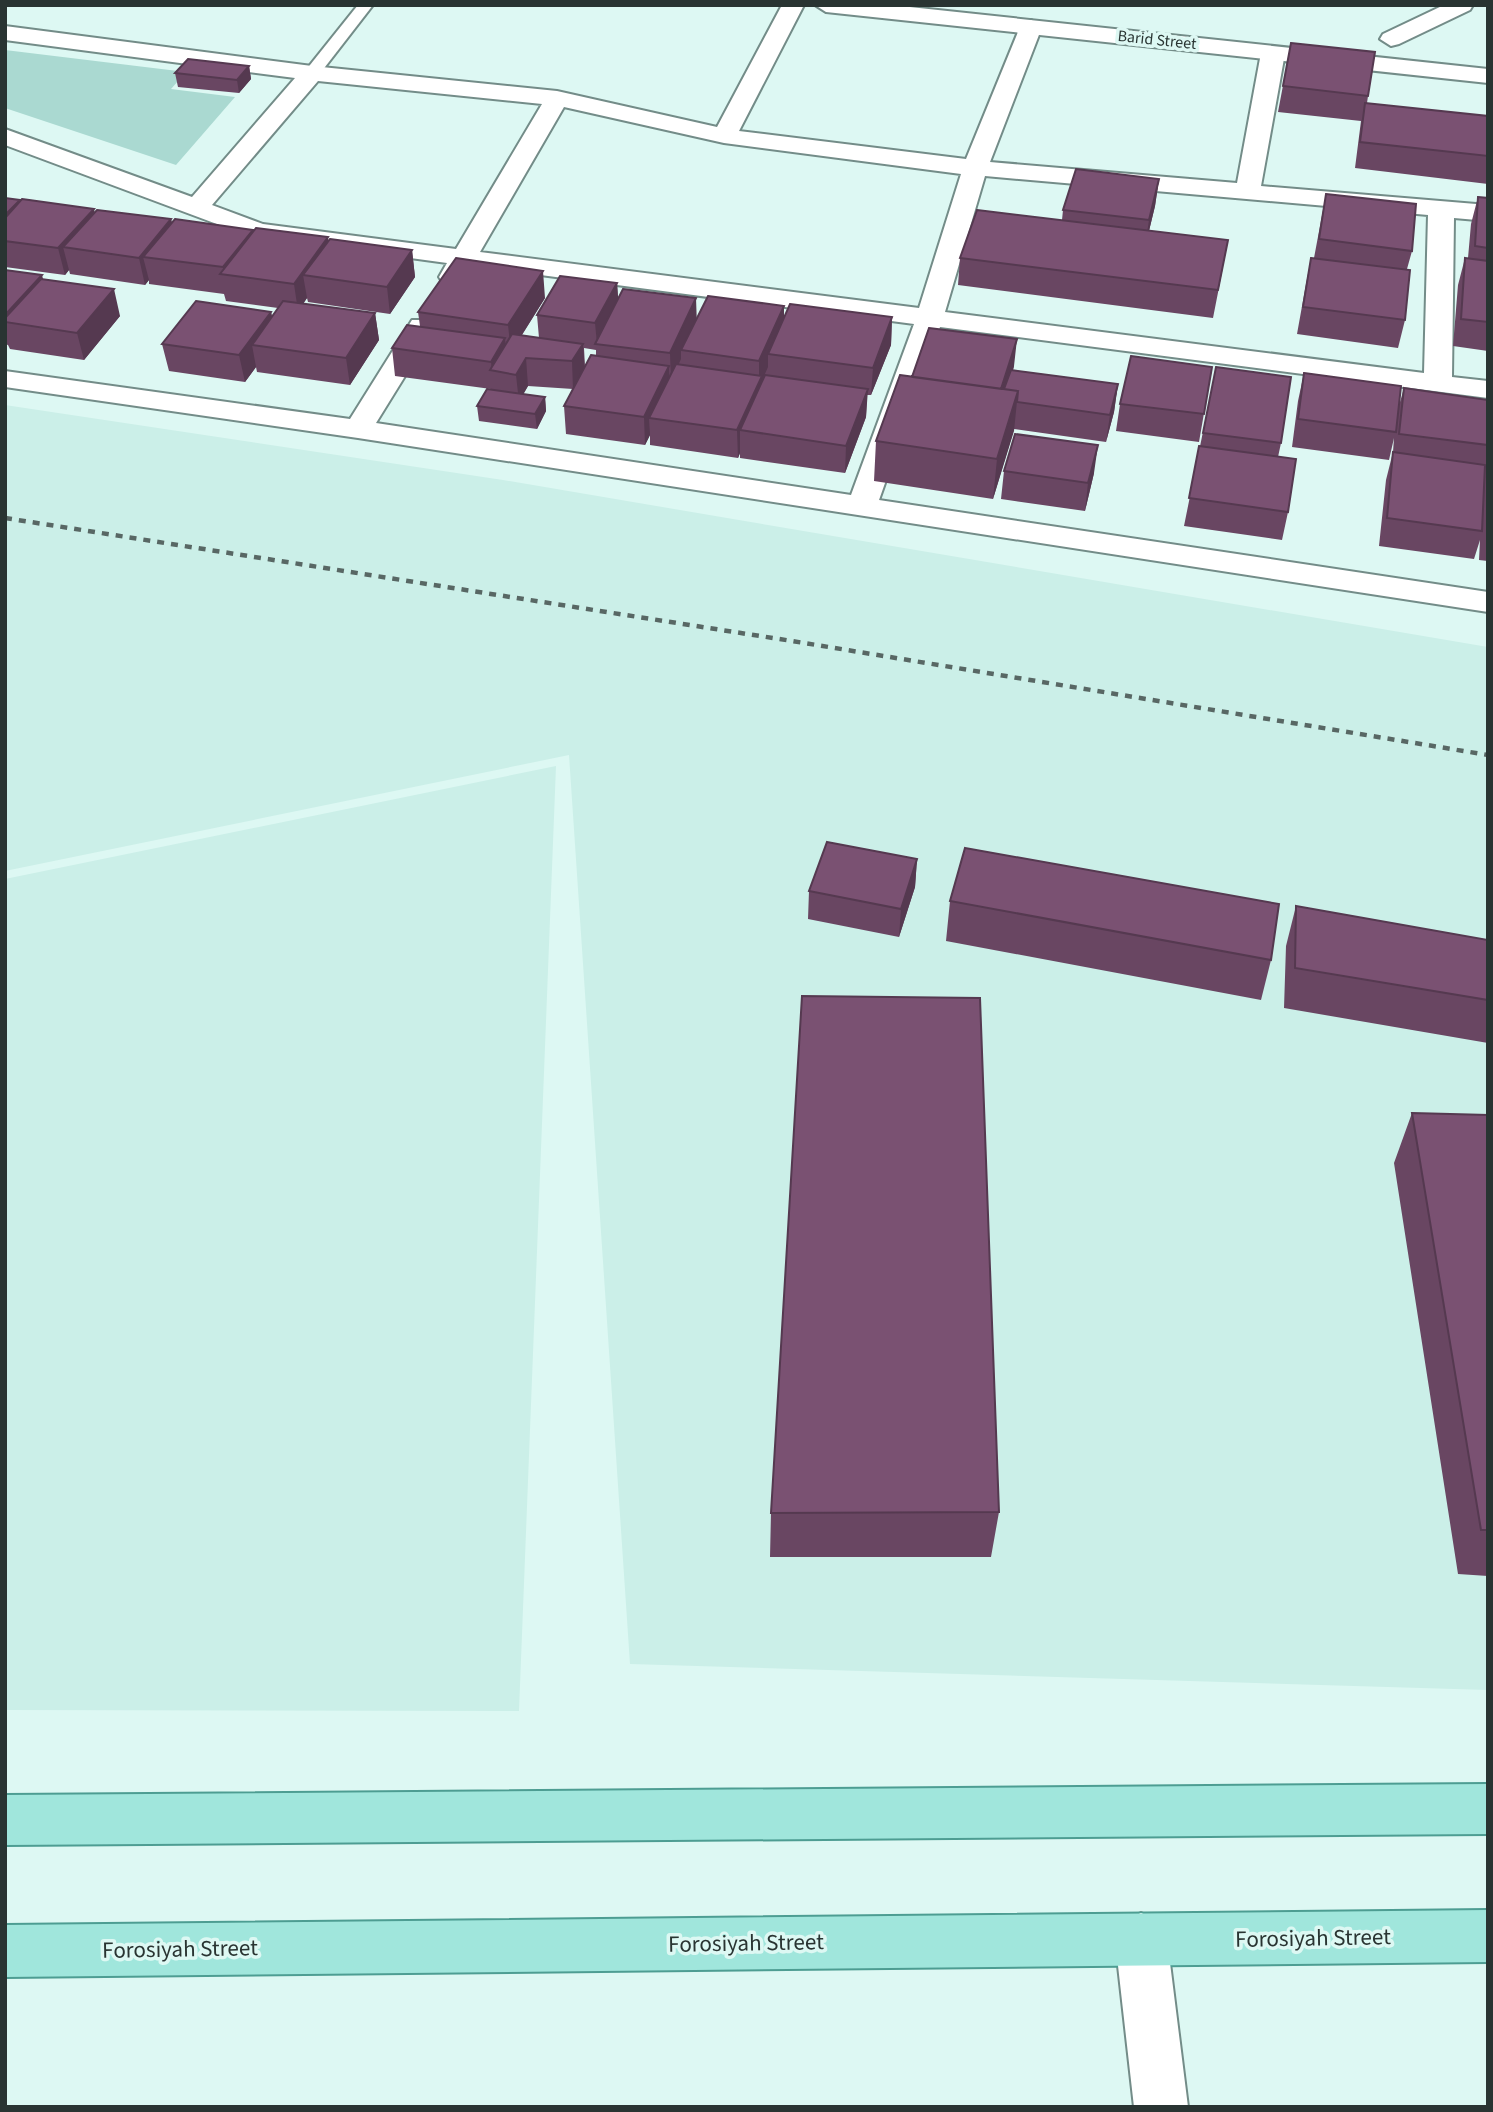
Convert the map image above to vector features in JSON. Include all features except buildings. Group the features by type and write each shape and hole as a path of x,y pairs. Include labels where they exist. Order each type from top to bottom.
{"main road":[{"path":"5,1820 1488,1809"},
{"name":"Forosiyah Street","path":"5,1951 1488,1936"}],"street":[{"path":"724,136 793,5"},
{"name":"Barid Street","path":"826,5 1488,76"},
{"path":"1391,39 1462,5"},
{"path":"862,506 930,317 975,168 1031,27"},
{"path":"5,33 312,73 557,98 724,136 975,168 1488,213"},
{"path":"1364,36 1433,44"},
{"path":"1248,190 1273,53"},
{"path":"196,208 312,73"},
{"path":"358,429 465,257 557,98"},
{"path":"7,139 258,231 1488,390"},
{"path":"1438,383 1441,209"},
{"path":"5,379 358,429 1488,602"},
{"path":"1141,1939 1161,2107"}],"lane":[{"path":"312,73 366,5"}],"shaded area":[{"path":"5,50 186,72 171,89 235,97 176,165 5,108"},
{"path":"5,405 503,480 1488,647 1488,1690 630,1664 569,755 5,871"},
{"path":"556,766 519,1711 5,1710 5,879"}],"railway":[{"path":"5,518 792,641 1488,755"}]}
